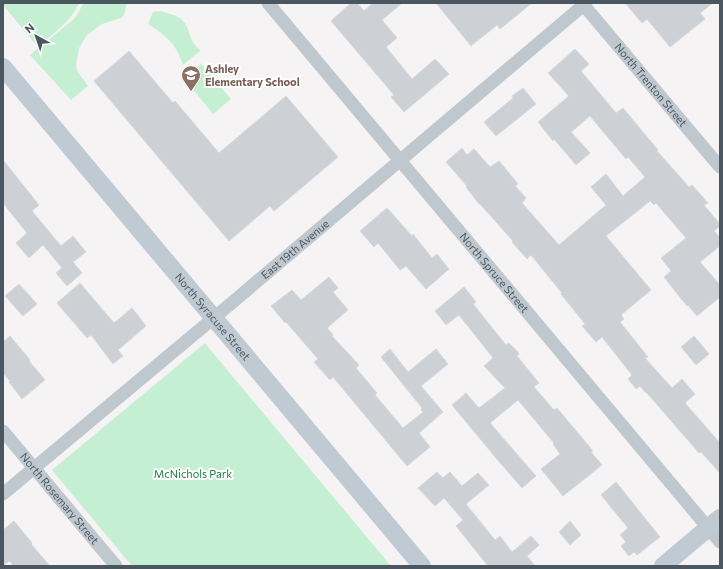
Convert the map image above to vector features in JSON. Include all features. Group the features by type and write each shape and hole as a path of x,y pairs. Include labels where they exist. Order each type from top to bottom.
{"street":[{"name":"North Spruce Street","path":"268,3 400,160 714,523 720,542"},
{"name":"East 19th Avenue","path":"3,494 584,4"},
{"name":"North Trenton Street","path":"584,4 720,167"},
{"name":"North Syracuse Street","path":"3,67 422,566"},
{"name":"North Rosemary Street","path":"3,431 116,566"},
{"path":"663,566 714,523"}],"green space":[{"path":"3,3 79,3 76,10 66,22 38,47 3,5"},
{"path":"84,3 127,3 124,15 121,18 102,24 87,35 79,48 76,66 77,71 88,86 71,100 30,55 74,19"},
{"path":"160,11 174,15 182,20 187,27 193,43 201,50 183,65 177,51 170,41 148,24 153,12"},
{"path":"201,64 231,99 213,114 184,78"},
{"name":"McNichols Park","path":"205,343 391,566 132,566 52,470"}],"building":[{"path":"351,3 357,3 364,11 373,3 402,3 382,20 397,38 386,47 412,79 435,59 449,74 404,112 391,97 394,95 331,21"},
{"path":"436,3 532,3 500,29 497,25 471,46"},
{"path":"625,3 713,3 700,13 705,19 670,47 647,19 642,23"},
{"path":"575,49 589,64 581,71 616,113 623,108 658,150 657,151 689,187 692,185 708,203 704,205 720,224 720,226 714,231 720,238 720,246 700,262 720,285 720,297 697,316 664,277 671,271 661,258 686,238 656,203 654,205 650,201 606,236 651,290 621,315 624,319 620,322 648,357 645,358 672,388 682,379 695,394 685,403 720,443 720,473 701,452 699,453 640,386 636,389 628,379 632,375 602,337 596,342 582,326 585,324 561,294 562,293 531,255 527,259 512,242 513,241 479,204 466,187 467,186 446,162 462,148 467,155 474,149 490,167 499,161 518,184 515,186 526,198 522,203 559,245 606,205 591,187 606,174 623,196 645,177 628,157 626,159 590,116 571,132 590,153 576,165 554,139 553,141 538,122 569,96 548,73"},
{"path":"129,51 173,103 175,101 219,153 286,96 338,157 274,211 270,206 229,241 94,81"},
{"path":"523,88 536,104 496,136 484,122"},
{"path":"3,160 39,205 32,211 61,246 73,236 86,252 73,262 82,273 67,286 56,273 62,268 43,245 29,258 16,243 27,233 3,203"},
{"path":"387,208 412,236 413,234 432,258 437,254 449,269 426,289 406,266 400,270 378,243 374,247 360,231"},
{"path":"329,277 338,288 333,292 348,310 327,328 333,335 332,336 359,365 356,368 377,393 375,395 403,428 423,412 421,410 422,408 381,357 390,349 408,372 436,349 448,364 421,386 443,412 419,433 430,447 407,466 333,377 330,380 314,362 318,359 271,306 292,290 301,300"},
{"path":"80,283 114,323 132,308 146,326 118,350 123,356 113,364 91,335 87,338 57,303"},
{"path":"19,284 37,304 23,316 5,296"},
{"path":"464,287 476,302 473,304 506,345 509,343 519,353 517,356 539,383 534,387 554,410 557,408 593,451 591,452 602,465 563,496 541,469 560,454 553,444 554,443 518,400 490,423 536,476 522,488 452,405 466,393 479,408 505,388 484,366 493,358 459,315 446,325 435,311"},
{"path":"10,336 45,380 22,399 3,373 3,342"},
{"path":"694,336 709,354 696,365 681,347"},
{"path":"437,472 443,478 450,472 462,486 478,473 489,485 466,504 495,540 500,536 512,552 531,536 539,545 527,556 535,566 488,566 456,526 463,520 444,498 435,506 418,488"},
{"path":"616,482 660,537 637,555 634,552 629,556 621,546 626,542 620,535 628,528 601,495"},
{"path":"14,521 50,566 14,566 9,561 3,566 3,530"},
{"path":"570,521 581,535 570,545 559,532"}],"place":[{"name":"Ashley Elementary School","path":"191,92"}]}
